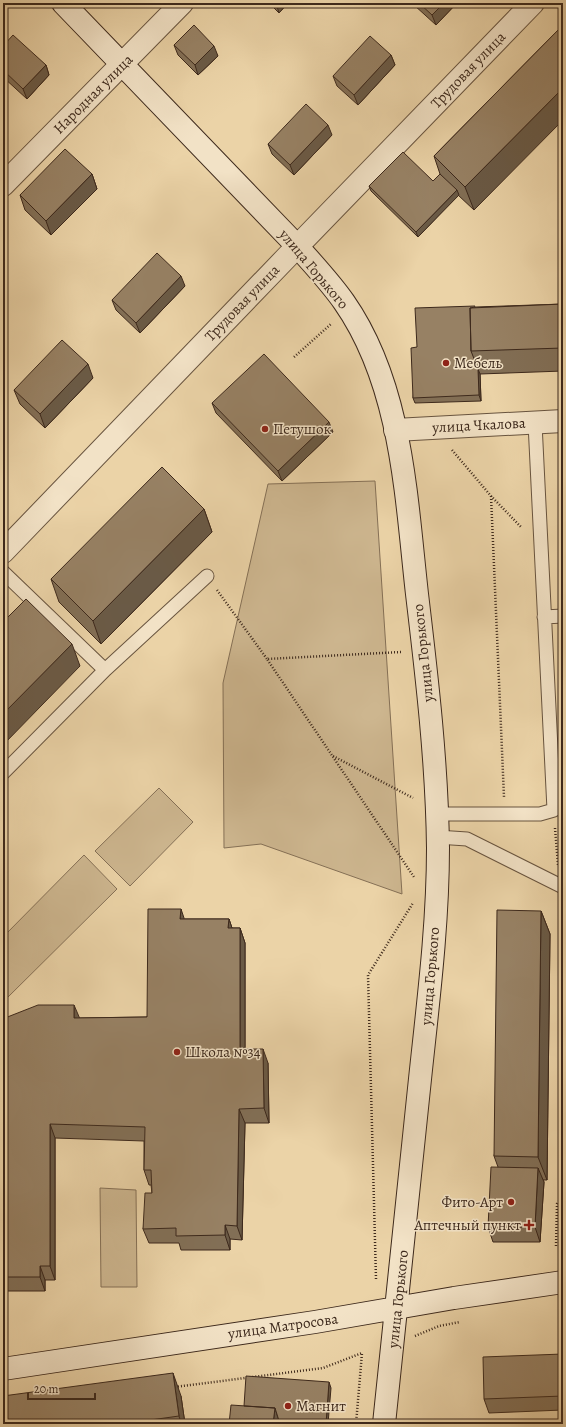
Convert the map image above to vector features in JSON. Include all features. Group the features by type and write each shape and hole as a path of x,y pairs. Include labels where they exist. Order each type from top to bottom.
{"street":[{"name":"улица Горького","path":"63,3 123,64 324,276 340,297 361,330 376,363 395,430 403,474 424,650 436,791 437,837 436,899 432,960 384,1424"},
{"name":"Народная улица","path":"3,185 182,3"},
{"name":"Трудовая улица","path":"3,552 533,3"},
{"name":"улица Чкалова","path":"395,430 563,421"},
{"name":"улица Матросова","path":"3,1369 563,1282"}],"lane":[{"path":"437,814 540,814 559,806 544,617 535,422"},
{"path":"3,572 105,670"},
{"path":"3,773 105,670 207,576"},
{"path":"544,617 563,616"},
{"path":"437,837 467,839 561,886"}],"path":[{"path":"294,357 336,319"},
{"path":"433,428 491,496 541,549"},
{"path":"491,496 504,814"},
{"path":"207,576 267,659 418,882"},
{"path":"267,659 402,652 401,644"},
{"path":"332,756 419,801"},
{"path":"559,806 561,886"},
{"path":"376,1285 368,975 414,902"},
{"path":"556,1246 557,1204 563,1196"},
{"path":"393,1346 439,1326 461,1322"},
{"path":"175,1386 323,1368 362,1353 356,1424"}],"shaded area":[{"path":"375,481 402,894 261,844 224,848 223,683 268,484"},
{"path":"159,788 193,822 130,886 95,851"},
{"path":"84,855 117,889 3,1002 3,937"},
{"path":"100,1188 136,1190 137,1287 101,1287"}],"building":[{"path":"419,3 444,3 432,15"},
{"path":"194,25 214,46 195,65 174,45"},
{"path":"563,25 563,88 465,187 434,156"},
{"path":"13,35 46,65 23,89 3,70 3,46"},
{"path":"370,36 391,55 354,95 333,76"},
{"path":"306,104 328,125 290,165 268,144"},
{"path":"65,149 92,174 46,221 20,195"},
{"path":"403,152 433,181 440,174 457,190 416,232 369,186"},
{"path":"157,253 181,276 136,323 112,300"},
{"path":"563,304 563,348 471,351 470,308"},
{"name":"Мебель","path":"475,306 470,308 471,351 478,369 479,395 413,398 411,348 417,347 415,308"},
{"path":"62,340 88,364 40,414 14,390"},
{"path":"264,354 329,422 278,471 212,403"},
{"path":"162,467 204,509 93,621 51,579"},
{"path":"26,599 72,644 3,714 3,622"},
{"path":"148,909 181,909 180,919 229,919 228,928 240,928 240,1049 263,1049 264,1108 239,1109 237,1226 225,1225 225,1235 176,1236 176,1228 143,1229 145,1193 152,1193 151,1170 144,1170 145,1127 50,1124 50,1266 40,1266 40,1277 3,1277 3,1019 38,1005 74,1005 74,1018 147,1017"},
{"path":"497,910 541,911 538,1157 494,1156"},
{"path":"491,1167 538,1168 535,1227 488,1227"},
{"path":"563,1354 563,1396 484,1399 483,1357"},
{"path":"173,1373 179,1416 122,1424 3,1424 3,1396"},
{"name":"Магнит","path":"246,1376 329,1382 326,1424 280,1424 275,1408 244,1406"},
{"path":"231,1405 275,1408 273,1424 229,1424"}],"place":[{"name":"Мебель","path":"446,363"},
{"name":"Петушок","path":"265,429"},
{"name":"Школа №34","path":"177,1052"},
{"name":"Фито-Арт","path":"511,1202"},
{"name":"Аптечный пункт","path":"529,1225"},
{"name":"Магнит","path":"288,1406"}]}
